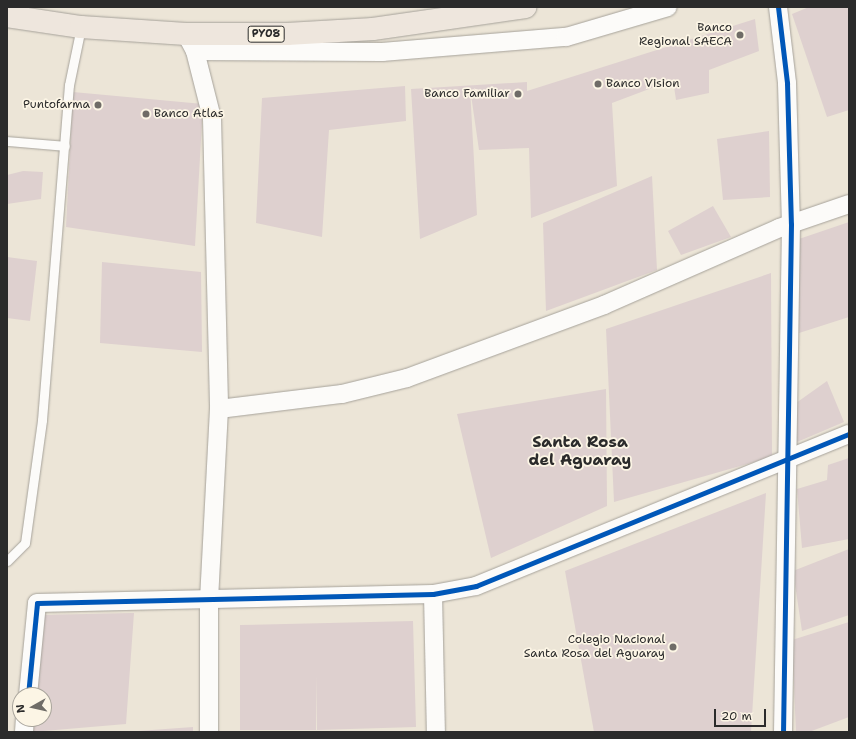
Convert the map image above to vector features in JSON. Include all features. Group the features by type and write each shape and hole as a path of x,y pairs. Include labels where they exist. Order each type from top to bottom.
{"highway":[{"name":"PY08","path":"7,16 190,43 287,34 373,29 525,7"}],"street":[{"path":"209,732 209,601 219,409 212,118 190,43 382,52 566,37 668,7"},
{"path":"778,7 786,83 791,224 784,732"},
{"path":"219,409 342,394 407,378 604,305 791,224 849,204"},
{"path":"29,687 37,603 209,601 433,594 476,586 849,434"},
{"path":"433,594 436,732"}],"lane":[{"path":"7,561 25,543 42,420 69,85 81,27"},
{"path":"7,141 65,146"}],"building":[{"path":"809,7 849,7 849,110 827,117 792,14"},
{"path":"755,19 759,51 709,70 709,93 676,100 673,80 612,103 617,186 531,218 529,148 479,150 470,88 477,215 420,239 411,89 527,82 527,91"},
{"path":"405,86 406,121 329,130 322,237 256,223 262,98"},
{"path":"73,92 203,104 195,246 66,227"},
{"path":"769,131 770,197 723,200 717,139"},
{"path":"23,171 43,172 41,199 7,204 7,175"},
{"path":"652,176 657,270 546,311 543,223"},
{"path":"713,206 731,237 681,255 668,231"},
{"path":"849,222 849,317 799,333 796,240"},
{"path":"7,257 37,261 30,321 7,318"},
{"path":"102,262 201,272 202,352 100,343"},
{"path":"771,273 772,457 614,502 606,329"},
{"path":"827,381 844,422 797,442 796,403"},
{"path":"606,389 607,506 491,558 457,414"},
{"path":"849,458 849,539 802,548 797,489 827,480 828,465"},
{"path":"766,493 751,732 594,732 565,571"},
{"path":"849,549 849,615 802,631 793,571"},
{"path":"134,613 126,724 32,732 32,727 52,727 52,687 36,687 41,615"},
{"path":"413,621 416,727 317,730 316,675 316,730 240,730 240,625"},
{"path":"849,622 849,717 809,732 796,732 792,640"},
{"path":"193,727 193,732 138,732 138,731"}],"cycle path":[{"path":"778,7 787,83 791,224 783,732"},
{"path":"29,687 37,603 433,594 476,586 849,434"}],"place":[{"name":"Banco Regional SAECA","path":"740,35"},
{"name":"Banco Vision","path":"598,84"},
{"name":"Banco Familiar","path":"518,94"},
{"name":"Puntofarma","path":"98,105"},
{"name":"Banco Atlas","path":"146,114"},
{"name":"Colegio Nacional Santa Rosa del Aguaray","path":"673,647"}],"district":[{"name":"Santa Rosa del Aguaray","path":"580,451"}]}
